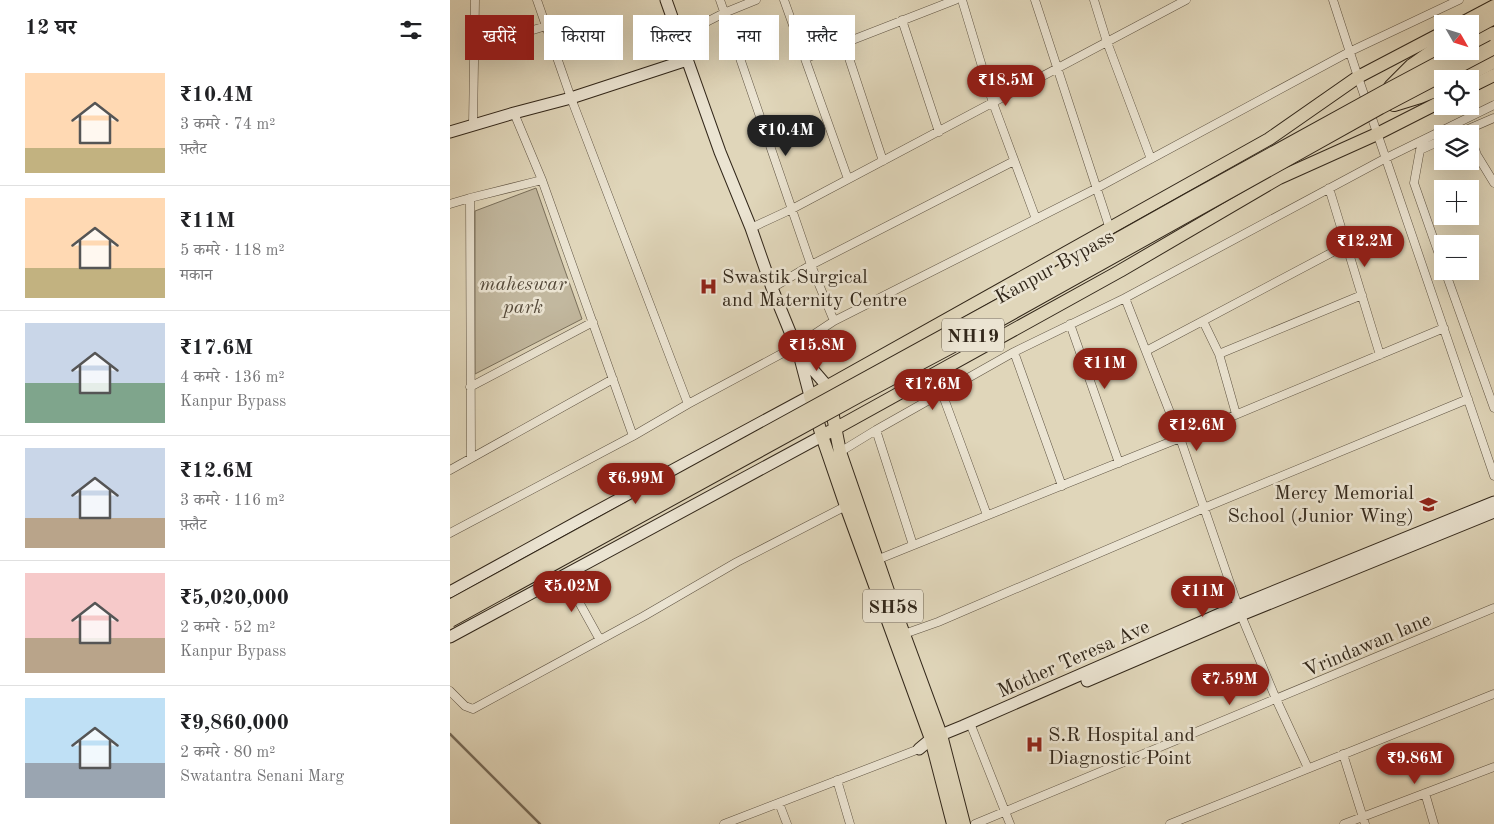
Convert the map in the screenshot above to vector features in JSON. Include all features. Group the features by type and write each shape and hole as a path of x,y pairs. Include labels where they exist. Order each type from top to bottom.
{"highway":[{"path":"1479,25 1494,17"},
{"path":"1479,42 1494,34"},
{"name":"Kanpur Bypass","path":"450,620 957,343 1380,107 1494,47"},
{"path":"1389,90 1412,66 1434,51"},
{"name":"Kanpur Bypass","path":"450,607 1445,60"},
{"path":"1476,70 1494,61"},
{"path":"1380,107 1434,90"}],"main road":[{"path":"1477,15 1494,6"},
{"path":"810,396 1268,139 1358,77 1434,37"},
{"path":"1479,82 1494,75"},
{"path":"822,436 1120,271 1279,178 1377,134 1434,105"},
{"name":"SH58","path":"827,386 834,429 872,562 937,741 954,824"},
{"name":"SH58","path":"810,396 846,506 904,634 964,824"}],"street":[{"path":"475,0 475,15"},
{"path":"537,0 544,20"},
{"path":"666,0 671,15"},
{"path":"720,0 811,265 834,321"},
{"path":"709,21 756,0"},
{"path":"784,0 790,15"},
{"path":"855,39 955,0"},
{"path":"962,0 993,103 1036,219"},
{"path":"1035,0 1110,229"},
{"path":"1094,0 1107,42 1151,159"},
{"path":"751,228 848,180 1186,0"},
{"path":"1333,0 1494,476"},
{"path":"450,533 633,436 688,404 798,350 834,321 1097,188 1351,51 1459,0"},
{"path":"902,20 939,132"},
{"path":"473,125 474,60"},
{"path":"558,60 688,404"},
{"path":"450,132 571,98 687,60 772,288 798,350 810,396 450,592"},
{"path":"807,60 848,180"},
{"path":"850,60 883,161"},
{"path":"840,452 1014,352 1125,298 1386,158 1494,105"},
{"path":"514,113 542,180 633,436"},
{"path":"1479,127 1494,118"},
{"path":"1434,144 1420,150 1414,183 1434,240"},
{"path":"1479,158 1494,183"},
{"path":"772,288 811,265 1014,161"},
{"path":"450,204 542,180"},
{"path":"1330,188 1380,355"},
{"path":"470,198 471,458"},
{"path":"1146,352 1346,245"},
{"path":"1448,280 1494,408"},
{"path":"1219,354 1362,295"},
{"path":"1125,298 1180,438 1240,611 1276,699 1308,768"},
{"path":"1203,321 1219,354 1236,414"},
{"path":"470,387 592,322"},
{"path":"1070,324 1119,463"},
{"path":"872,562 1119,463 1444,328"},
{"path":"798,350 827,386"},
{"path":"1014,352 1062,486"},
{"path":"450,470 613,379"},
{"path":"942,393 987,515"},
{"path":"904,634 938,622 1204,508 1468,399"},
{"path":"876,430 913,545"},
{"path":"450,637 822,436"},
{"path":"724,824 919,749 1494,502"},
{"path":"450,691 465,706 474,709 737,562 846,506"},
{"path":"1240,611 1494,512"},
{"path":"564,575 600,640"},
{"name":"Vrindawan lane","path":"975,824 1494,608"},
{"path":"1170,824 1343,754 1494,696"},
{"path":"971,726 1010,824"},
{"path":"1343,754 1364,820"},
{"path":"1344,824 1364,820 1425,793 1494,767"},
{"path":"837,780 850,824"},
{"path":"1425,793 1434,824"},
{"path":"779,803 787,824"}],"green space":[{"name":"maheswar park","path":"536,188 582,319 475,374 475,211"}],"waterway":[{"path":"450,734 540,824"}],"place":[{"name":"Swastik Surgical and Maternity Centre","path":"708,287"},
{"name":"Mercy Memorial School (Junior Wing)","path":"1428,504"},
{"name":"S.R Hospital and Diagnostic Point","path":"1034,745"}]}
